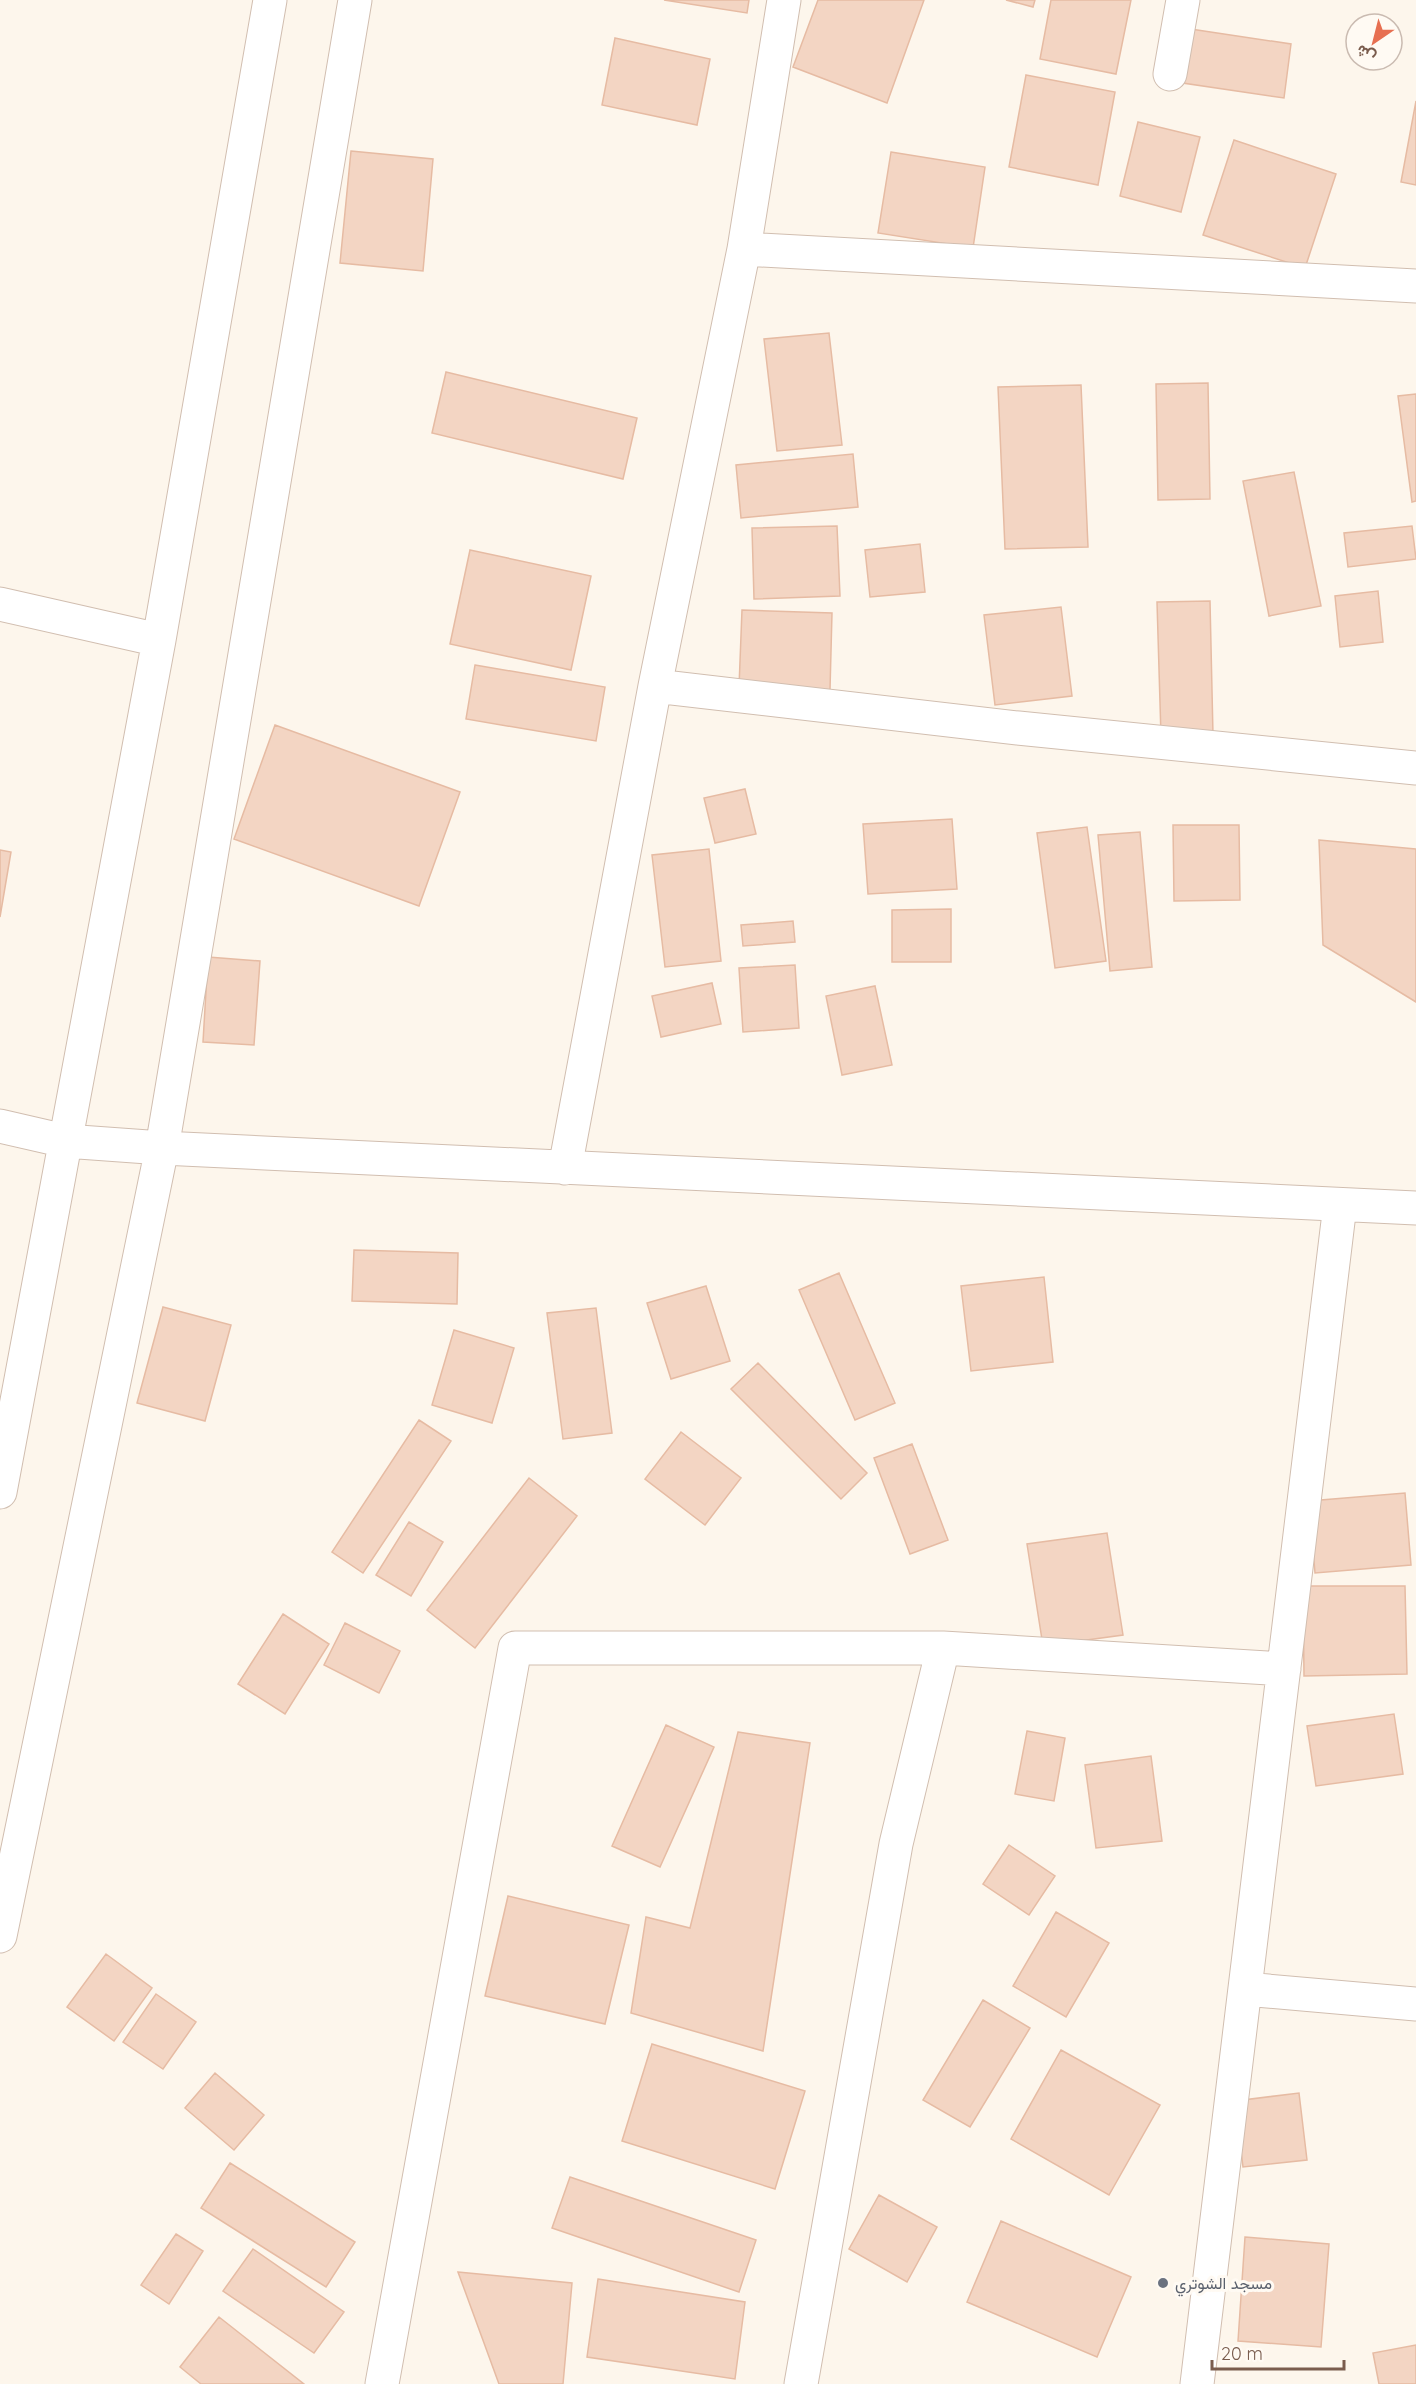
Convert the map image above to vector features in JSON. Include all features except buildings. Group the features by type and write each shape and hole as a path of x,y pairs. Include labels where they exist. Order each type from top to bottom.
{"street":[{"path":"0,1492 159,640 270,0"},
{"path":"0,1936 162,1148 355,0"},
{"path":"565,1168 655,686 744,249 784,0"},
{"path":"1170,74 1183,0"},
{"path":"744,249 1416,286"},
{"path":"0,604 159,640"},
{"path":"655,686 1018,728 1416,768"},
{"path":"0,1126 65,1141 162,1148 1416,1209"},
{"path":"1197,2384 1340,1205"},
{"path":"382,2384 515,1648 943,1648 1284,1669"},
{"path":"801,2384 897,1844 943,1648"},
{"path":"1245,1989 1416,2004"}],"place":[{"name":"مسجد الشوتري","path":"1163,2283"}]}
